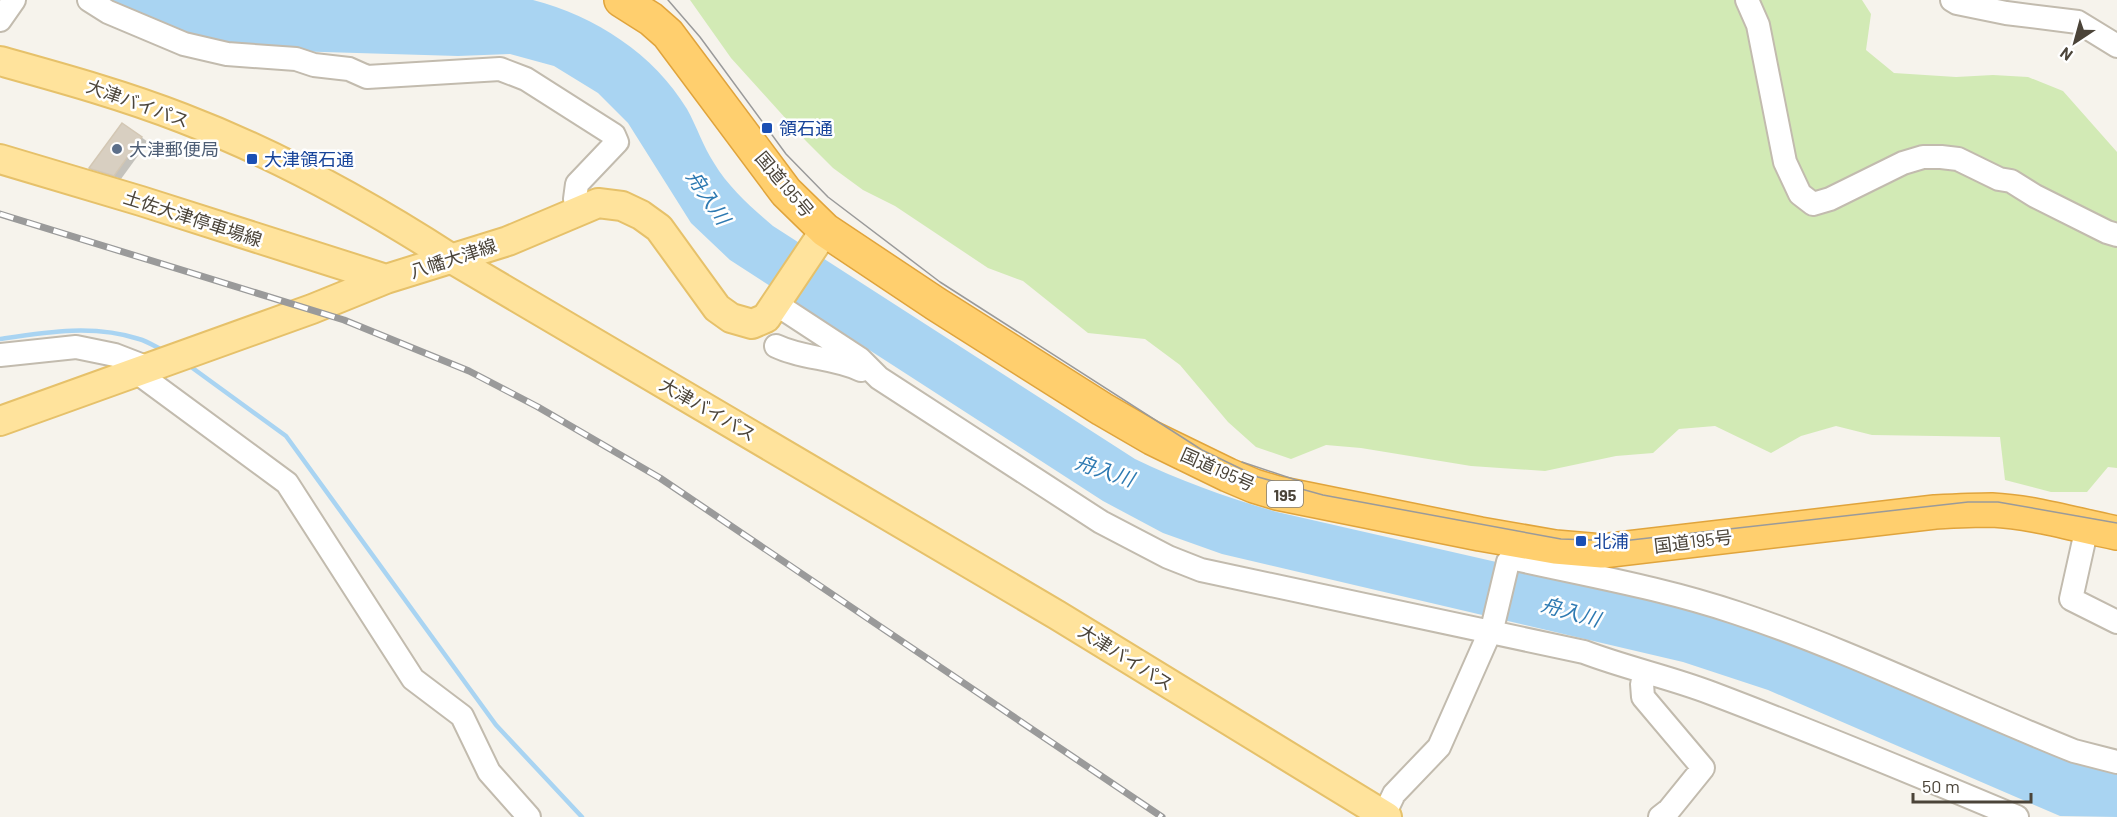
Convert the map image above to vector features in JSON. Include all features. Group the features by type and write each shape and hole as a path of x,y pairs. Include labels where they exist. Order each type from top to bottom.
{"highway":[{"name":"国道195号","path":"621,0 651,19 668,34 786,192 818,240 936,304 1102,409 1184,455 1254,486 1480,534 1555,547 1602,551 1935,512 1992,510 2102,530"}],"main road":[{"name":"大津バイパス","path":"0,61 91,86 183,118 302,172 416,235 1057,615 1385,816"},
{"name":"土佐大津停車場線","path":"0,159 386,279"},
{"name":"八幡大津線","path":"0,421 312,309 386,279 508,241 598,203 622,206 641,215 659,228 717,308 731,318 752,324 766,318 818,240"}],"street":[{"path":"0,21 14,0"},
{"path":"88,0 108,12 184,44 227,54 296,59 314,65 349,69 368,77"},
{"path":"1747,0 1758,25 1785,162 1800,194 1813,204 1830,199 1903,163 1923,157 1941,157 1958,159 1999,179 2011,181 2035,196 2117,235"},
{"path":"1952,0 1958,3 1994,5 2078,22 2117,46"},
{"path":"290,71 325,77 368,77 500,69 526,79 614,135 617,142 578,184 575,199 579,211"},
{"path":"777,301 860,359 879,378"},
{"path":"776,346 786,351 850,364 879,378 1101,522 1168,557 1201,570 1491,629 1584,652 1617,665 1708,691 2017,817"},
{"path":"0,355 46,352 76,347 115,355 141,369 287,483 413,679 462,716 489,772 529,817"},
{"path":"2102,530 2071,599 2117,622"},
{"path":"1385,816 1394,794 1439,747 1491,629 1509,560 1516,554 1616,570 1627,560 1627,548"},
{"path":"1509,560 1682,597 1735,612 1806,638 2058,745 2111,757"},
{"path":"1442,740 1458,719 1496,652 1506,645 1577,662 1665,691 1692,687"},
{"path":"1642,684 1643,697 1703,768 1670,810 1660,817"}],"green space":[{"path":"690,0 1862,0 1871,14 1866,50 1894,73 1956,77 1993,75 2028,77 2063,91 2117,152 2117,468 2108,467 2087,492 2051,492 2005,480 2000,437 1872,435 1836,426 1801,436 1771,453 1715,426 1679,429 1653,453 1616,456 1545,471 1471,466 1361,448 1326,445 1291,459 1256,447 1228,422 1180,365 1145,339 1088,333 1023,281 988,268 895,206 863,190 833,168 731,58"}],"water":[{"name":"舟入川","path":"110,0 533,0 579,16 621,40 658,71 687,109 707,150 726,181 773,226 1135,459 1170,475 1277,512 1702,609 2117,771 2117,817 2060,816 1768,690 1683,662 1222,554 1163,533 1103,501 730,260 691,223 628,123 598,93 554,66 510,54 458,56 256,50 203,40 144,17"}],"building":[{"path":"122,123 142,137 114,176 89,168"}],"waterway":[{"path":"0,339 52,332 104,332 142,340 164,351"},
{"path":"187,364 286,436 496,725 582,817"}],"tram line":[{"path":"668,0 700,37 786,154 828,197 940,282 1202,450 1258,477 1323,495 1561,539 1622,541 1968,502 1998,502 2117,523"},
{"path":"1242,462 1302,482"}],"railway":[{"path":"0,214 344,320 469,371 538,407 660,478 1162,817"}],"place":[{"name":"領石通","path":"767,128"},
{"name":"大津郵便局","path":"117,149"},
{"name":"大津領石通","path":"252,159"},
{"name":"北浦","path":"1581,541"}]}
